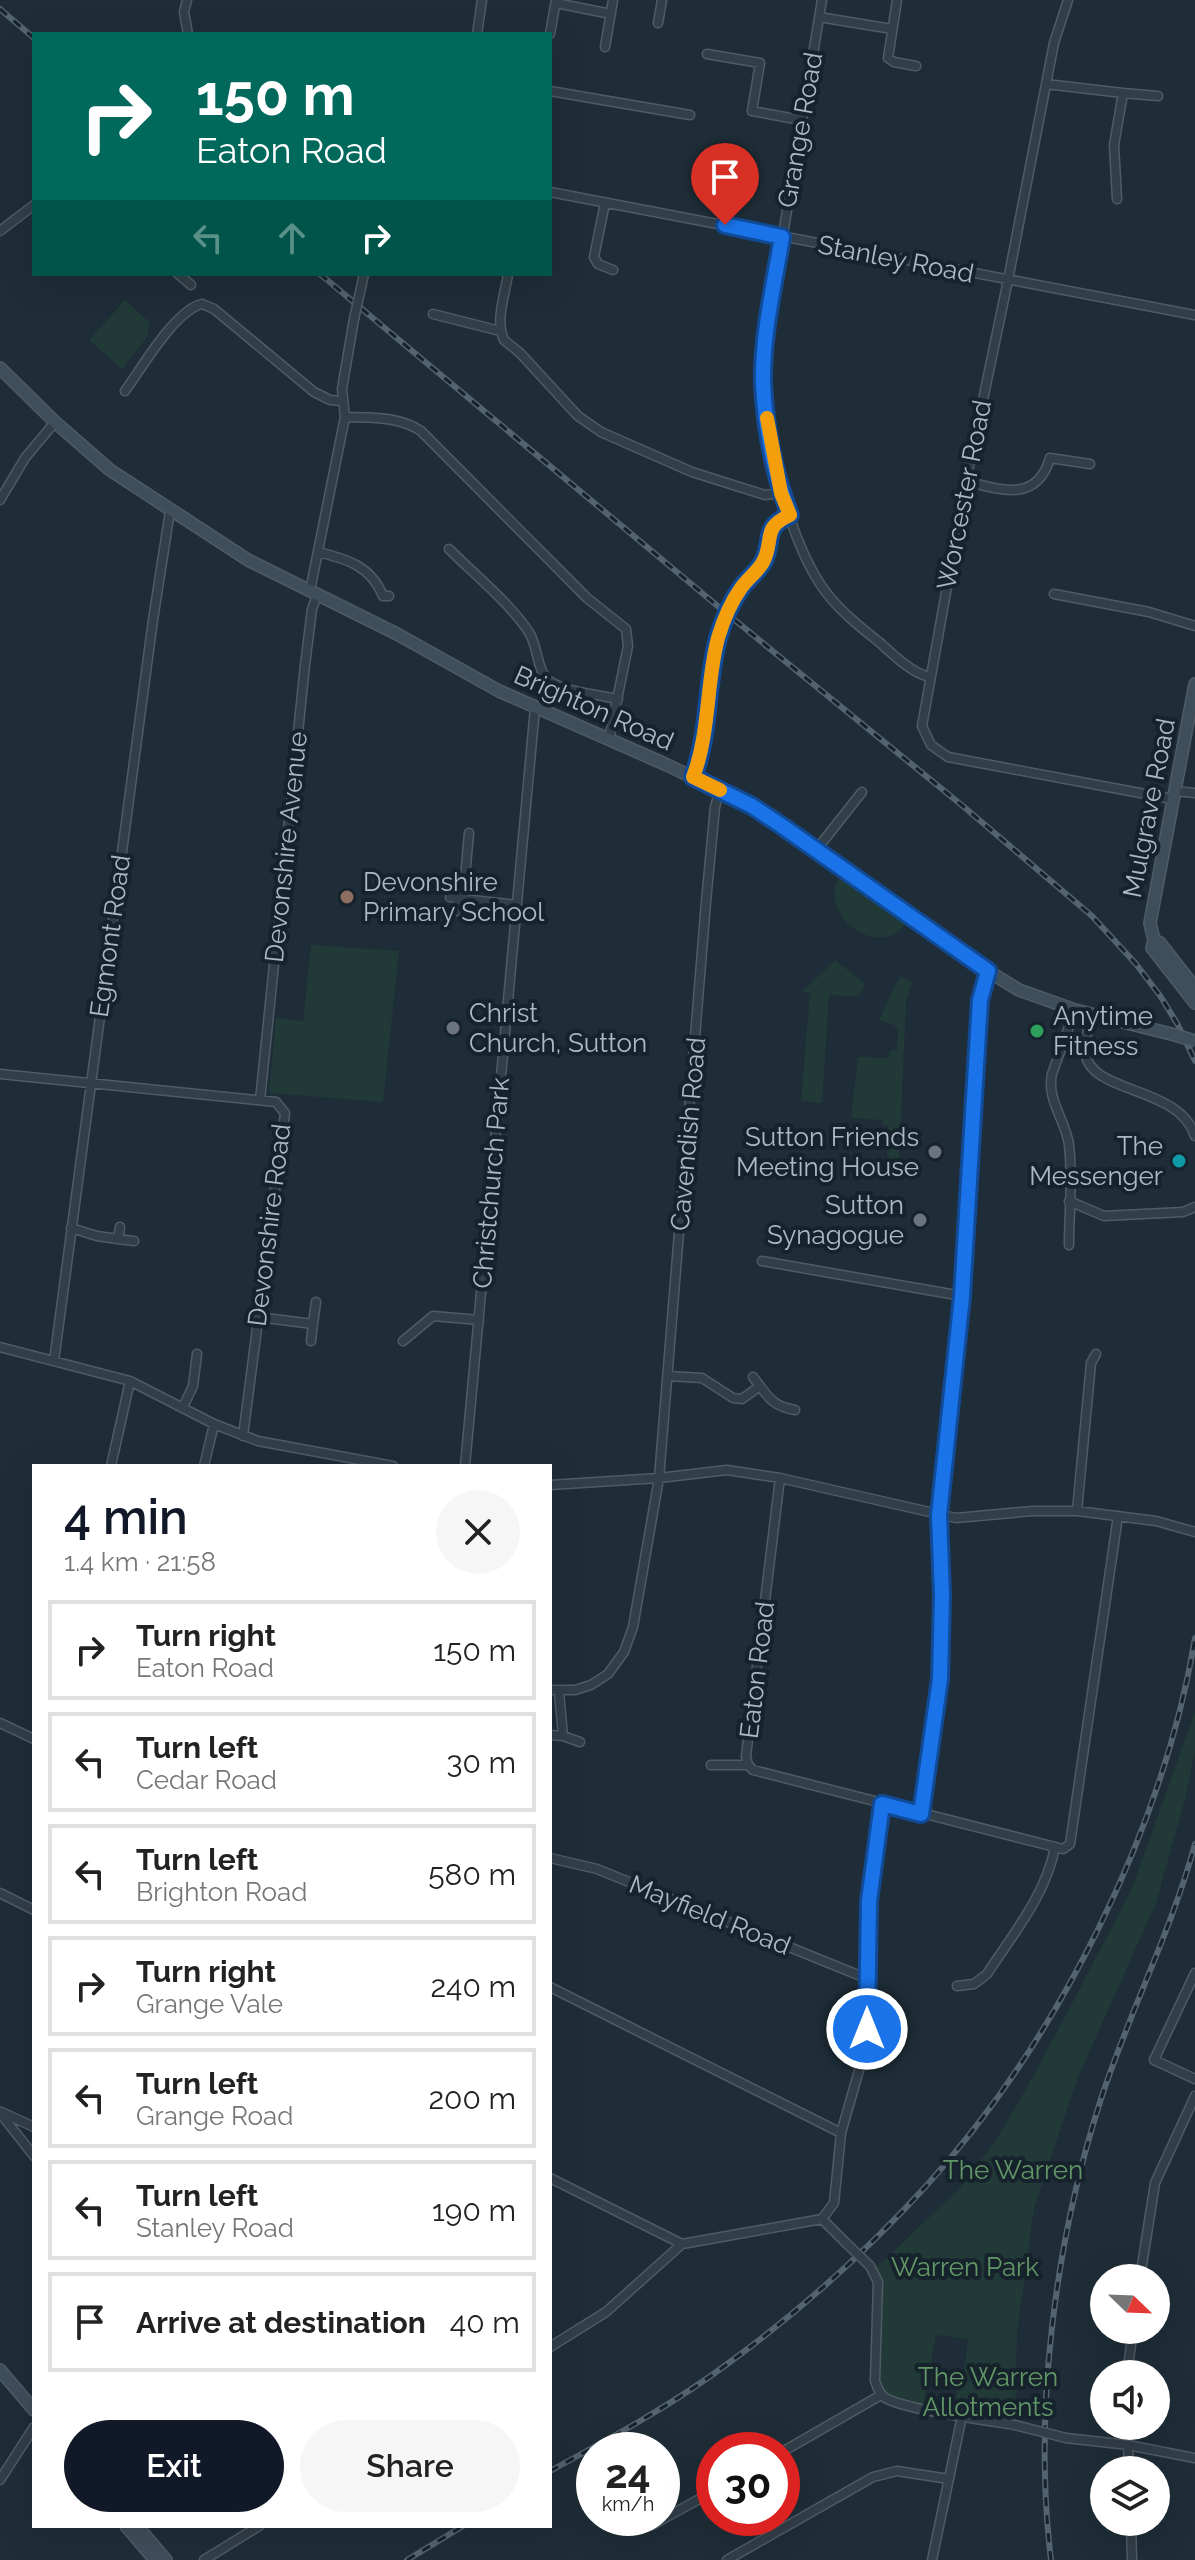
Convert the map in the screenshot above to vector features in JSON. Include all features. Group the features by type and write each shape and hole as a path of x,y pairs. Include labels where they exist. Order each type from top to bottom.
{"main road":[{"name":"Brighton Road","path":"0,368 110,470 248,560 397,634 535,708 752,806 988,971 1034,997 1195,1041"},
{"name":"Mulgrave Road","path":"1195,684 1150,923 1154,940 1152,948 1195,1003"},
{"path":"1154,940 1160,943 1195,988"},
{"path":"0,2370 32,2408"},
{"path":"128,2528 155,2560"},
{"path":"139,2528 166,2560"}],"street":[{"path":"187,0 184,12 188,32"},
{"path":"477,32 482,0"},
{"path":"605,47 613,0"},
{"path":"658,23 662,0"},
{"name":"Grange Road","path":"822,0 767,331 763,381 769,437 781,493 804,550 828,595 859,626 915,672 929,677"},
{"path":"897,0 888,58 916,66"},
{"name":"Worcester Road","path":"1068,0 1054,43 966,481 922,726 928,742 944,756 1173,795 1195,793"},
{"path":"550,32 556,1 611,14"},
{"path":"819,17 892,29"},
{"path":"707,54 760,63 752,111 801,120"},
{"path":"1046,84 1158,96"},
{"path":"552,91 690,115"},
{"path":"1117,199 1114,145 1123,93"},
{"name":"Stanley Road","path":"552,192 1195,315"},
{"path":"605,203 594,257 598,264 613,270"},
{"path":"0,231 32,207"},
{"path":"180,276 191,285"},
{"path":"364,276 342,389 345,417 401,421 421,431 587,598 626,629 629,638 609,739"},
{"path":"508,276 500,331 504,340 589,425 692,472 765,495 781,493"},
{"path":"125,391 159,340 190,309 202,304 214,309 314,392 330,400 342,401"},
{"path":"433,314 500,331"},
{"name":"Devonshire Avenue","path":"260,1100 318,552 345,417"},
{"path":"0,500 25,458 55,422"},
{"path":"966,481 999,490 1018,490 1030,486 1043,475 1050,458 1090,464"},
{"name":"Egmont Road","path":"54,1361 170,511"},
{"path":"693,777 698,765 716,648 725,617 741,588 765,559 770,530 779,520 790,515"},
{"path":"524,533 531,526"},
{"path":"449,549 526,629 535,644 546,679 618,699"},
{"path":"318,552 361,566 375,581 383,596 389,596"},
{"path":"1054,594 1149,612 1195,626"},
{"name":"Christchurch Park","path":"465,1464 535,708"},
{"name":"Cavendish Road","path":"554,1691 591,1685 608,1674 624,1652 633,1627 659,1478 706,902 715,807 720,789"},
{"path":"817,849 862,792"},
{"path":"457,911 469,833"},
{"path":"455,851 467,852"},
{"path":"457,898 516,905"},
{"path":"921,1814 942,1649 939,1515 962,1296 980,1000 988,971"},
{"path":"1069,1245 1069,1141 1050,1084 1075,1010"},
{"path":"1093,1015 1085,1053 1090,1067 1103,1077 1173,1107 1186,1118 1195,1136"},
{"name":"Devonshire Road","path":"0,1074 276,1102 285,1113 243,1436"},
{"path":"1069,1201 1104,1216 1183,1212 1195,1207"},
{"path":"118,1239 120,1227"},
{"path":"71,1228 97,1236 134,1241"},
{"path":"762,1261 962,1296"},
{"path":"311,1341 316,1302"},
{"path":"403,1341 433,1316 479,1320"},
{"path":"258,1317 313,1324"},
{"path":"0,1347 130,1381 243,1436 279,1446 382,1464"},
{"path":"183,1407 193,1386 197,1354"},
{"path":"1077,1511 1091,1363 1096,1354"},
{"path":"668,1376 702,1378 733,1398 742,1399 760,1386"},
{"path":"753,1377 771,1402 795,1410"},
{"path":"111,1464 130,1381"},
{"path":"204,1464 214,1424"},
{"path":"552,1485 727,1470 780,1478 939,1515 966,1518 1033,1511 1077,1511 1156,1521 1195,1532"},
{"name":"Eaton Road","path":"780,1478 746,1756 748,1765 753,1770 1063,1849 1070,1844 1118,1516"},
{"path":"554,1691 563,1736"},
{"path":"0,1723 32,1738"},
{"path":"552,1735 580,1742"},
{"path":"711,1765 748,1765"},
{"path":"552,2346 606,2312 682,2244 822,2219 834,2203 841,2133 862,2060 867,2029 869,1901 882,1804"},
{"path":"957,1986 974,1984 987,1974 1040,1892 1051,1867 1055,1847"},
{"name":"Mayfield Road","path":"552,1858 597,1869 868,1979"},
{"path":"0,1893 32,1909"},
{"path":"1195,1973 1154,2060 1195,2079"},
{"path":"552,1988 841,2133"},
{"path":"1142,2264 1155,2183 1195,2096"},
{"path":"0,2112 32,2126"},
{"path":"0,2112 32,2153"},
{"path":"552,2179 682,2244"},
{"path":"822,2219 870,2266 878,2282 875,2381 881,2395 911,2406 1015,2425 1066,2438 1128,2445 1195,2458"},
{"path":"800,2442 881,2395"},
{"path":"932,2560 962,2416"},
{"path":"0,2480 32,2430"},
{"path":"1128,2445 1128,2456"},
{"path":"727,2560 881,2474 897,2471 949,2479"},
{"path":"204,2560 256,2528"},
{"path":"1131,2536 1132,2560"}],"green space":[{"path":"125,300 149,322 148,336 122,369 89,340"},
{"path":"840,876 905,924 893,934 880,937 866,935 853,928 836,905 835,890"},
{"path":"311,945 399,951 383,1102 269,1093 276,1018 303,1021"},
{"path":"835,960 866,984 858,996 829,995 822,1103 801,1101 810,993 802,992"},
{"path":"900,976 912,983 906,1001 899,1165 887,1164 888,1126 882,1126 882,1120 851,1118 858,1057 889,1058 890,1050 897,1050 896,1026 879,1020"},
{"path":"1195,1712 1195,1751 1156,1903 1078,2077 1034,2208 1017,2334 1015,2425 953,2414 959,2381 963,2381 968,2339 936,2335 923,2408 892,2400 878,2388 876,2331 880,2275 877,2267 960,2188 997,2139 1038,2068 1131,1891"}],"railway":[{"path":"0,9 32,36"},
{"path":"322,276 1092,916 1161,997 1195,1061"},
{"path":"552,2470 687,2392 782,2322 881,2233 975,2128 1020,2065 1061,1999 1131,1857 1180,1711 1195,1638"},
{"path":"1051,2560 1046,2504 1047,2387 1052,2327 1071,2210 1101,2099 1174,1909 1195,1844"},
{"path":"407,2560 460,2528"}],"slow traffic":[{"path":"720,790 693,777 698,765 718,638 725,617 741,588 765,559 770,530 779,520 790,515 781,493 767,418"}],"place":[{"name":"Devonshire Primary School","path":"347,897"},
{"name":"Christ Church, Sutton","path":"453,1028"},
{"name":"Anytime Fitness","path":"1037,1031"},
{"name":"Sutton Friends Meeting House","path":"935,1152"},
{"name":"The Messenger","path":"1179,1161"},
{"name":"Sutton Synagogue","path":"920,1220"}],"route":[{"path":"725,225 782,237 767,331 763,381 769,437 781,493 790,515 779,520 770,530 765,559 741,588 721,627 698,765 693,777 752,806 988,971 980,1000 962,1296 939,1515 942,1649 937,1703 921,1814 882,1804 869,1901 867,2029"}],"park label":[{"name":"The Warren","path":"1013,2170"},
{"name":"Warren Park","path":"965,2267"},
{"name":"The Warren Allotments","path":"988,2392"}]}
